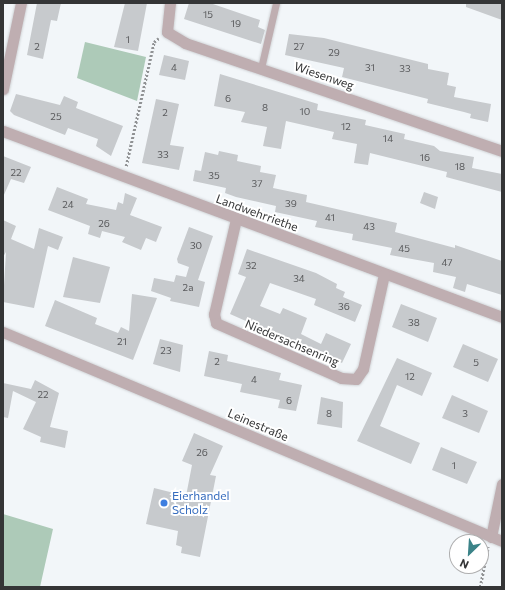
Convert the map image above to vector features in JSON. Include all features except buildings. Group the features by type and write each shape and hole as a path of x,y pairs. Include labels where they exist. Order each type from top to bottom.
{"street":[{"path":"3,89 21,3"},
{"path":"167,32 170,3"},
{"name":"Wiesenweg","path":"167,32 185,43 502,150"},
{"name":"Landwehrriethe","path":"3,131 502,317"},
{"name":"Niedersachsenring","path":"236,219 214,314 216,323 341,378 356,379 363,369 384,274"},
{"name":"Leinestraße","path":"3,332 502,541"},
{"path":"491,537 502,484"}],"lane":[{"path":"261,68 276,3"}],"path":[{"path":"124,176 154,42 167,32"},
{"path":"480,587 491,537"}],"green space":[{"path":"85,42 146,57 137,101 77,78"},
{"path":"3,514 53,529 40,587 3,587"}],"place":[{"name":"Eierhandel Scholz","path":"164,503"}]}
